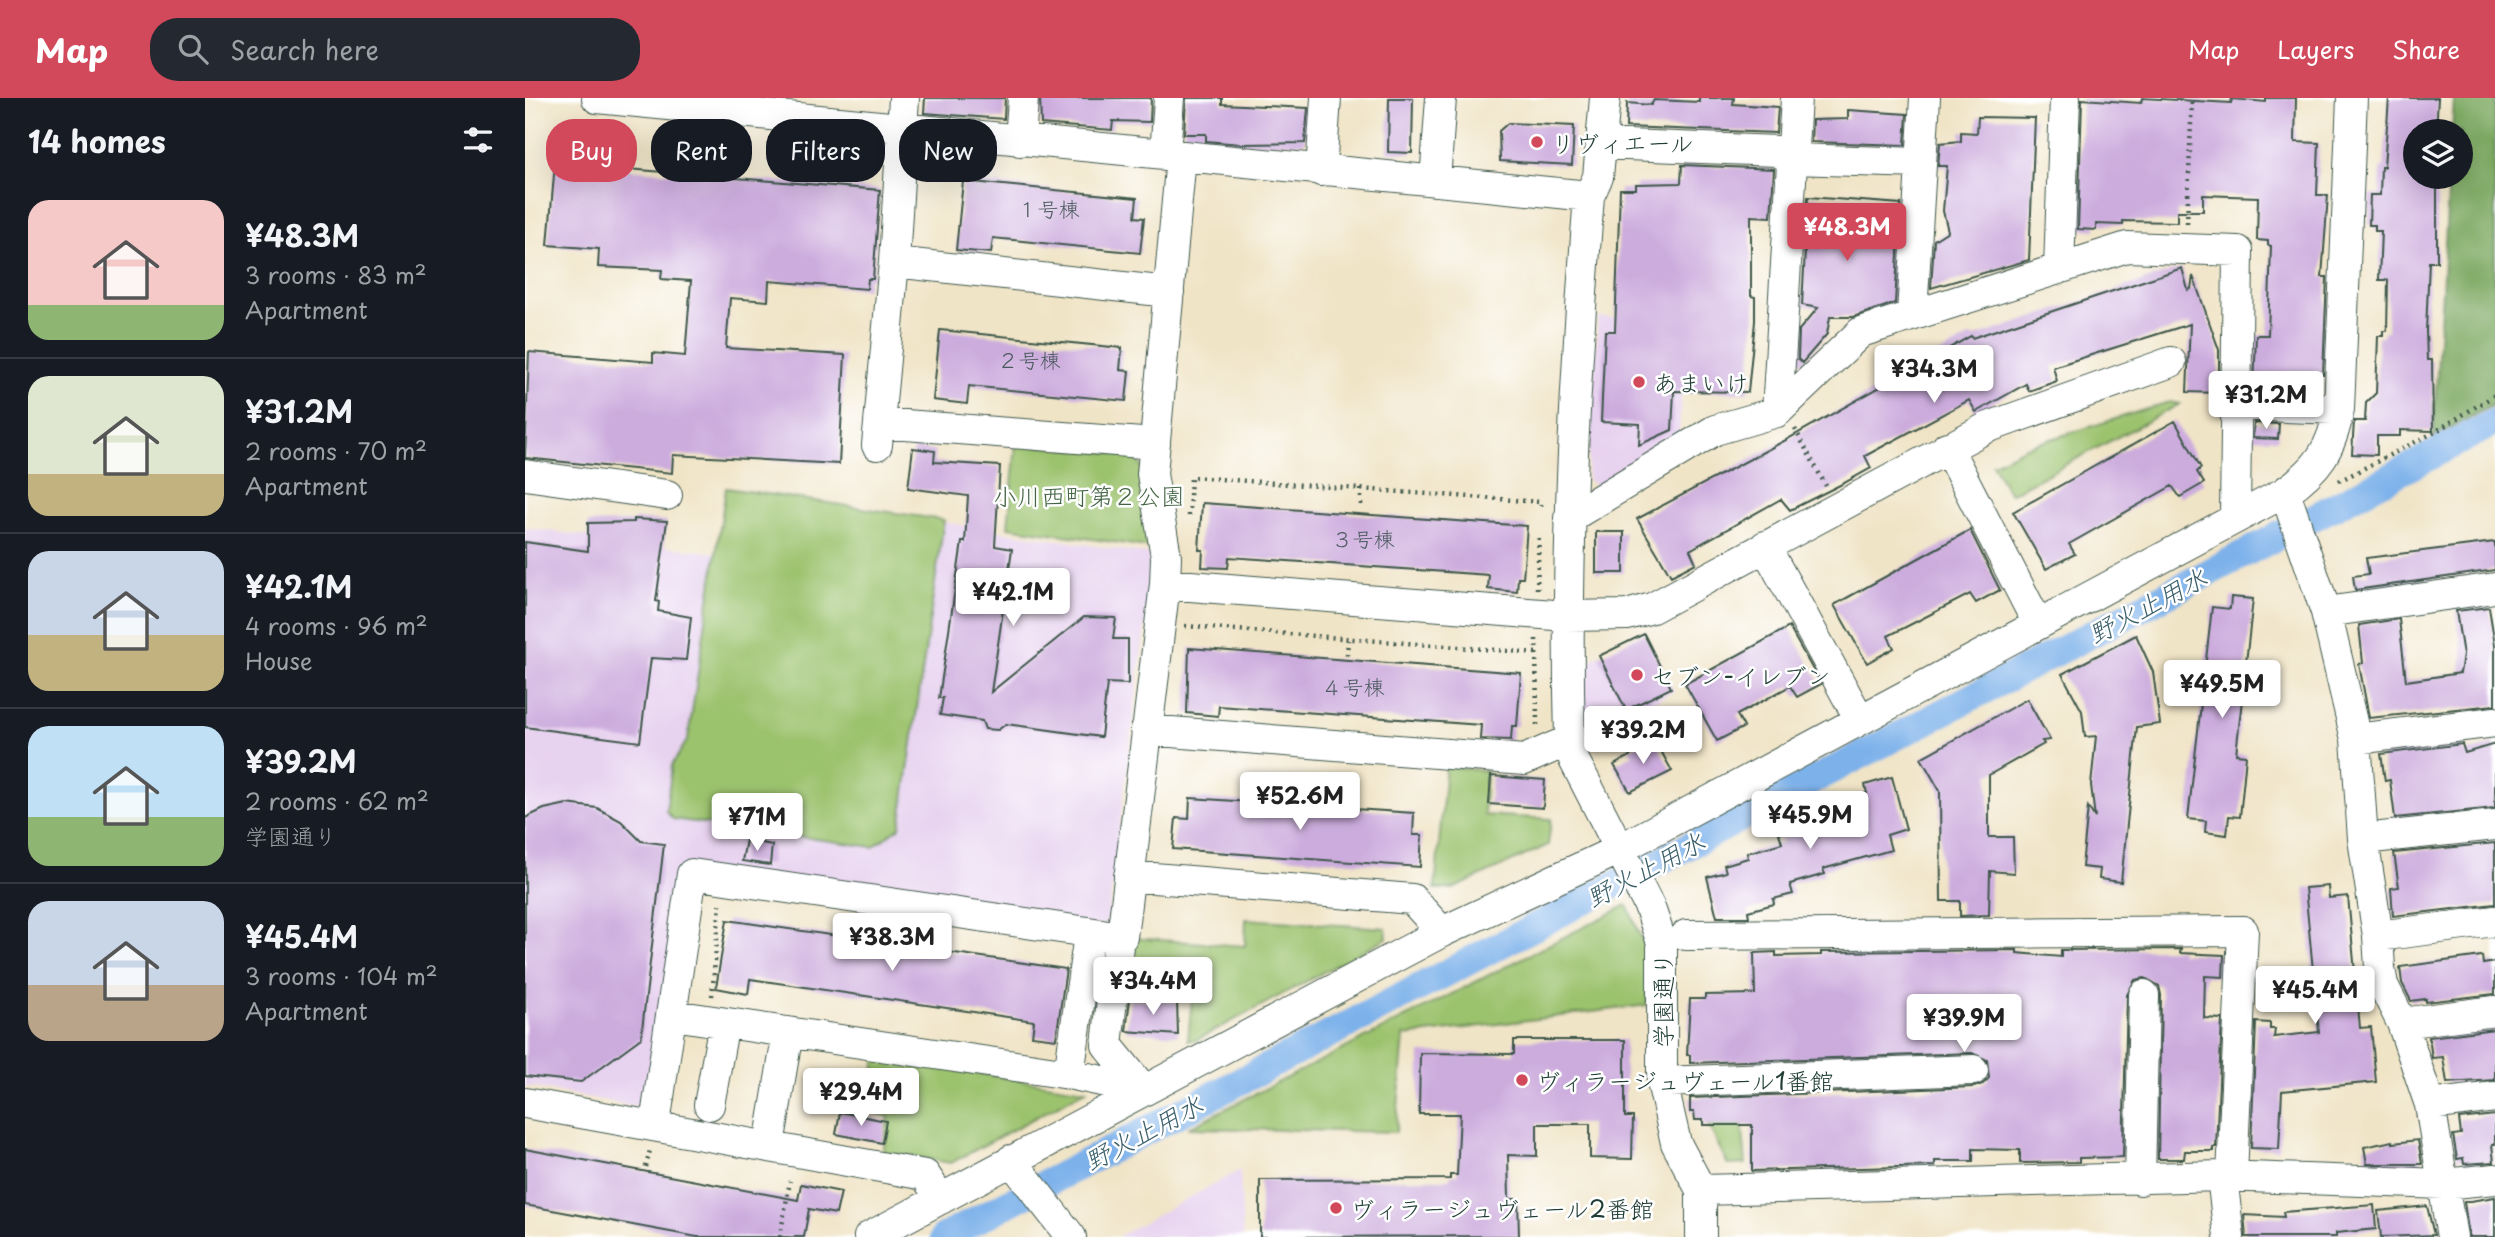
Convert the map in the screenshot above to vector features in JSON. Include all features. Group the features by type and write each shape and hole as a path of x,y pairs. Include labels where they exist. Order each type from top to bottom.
{"street":[{"path":"597,98 677,102 899,129"},
{"path":"902,119 904,98"},
{"path":"1020,141 1023,98"},
{"path":"1144,1090 1107,1045 1165,584 1166,556 1159,498 1152,474 1169,292 1173,156 1169,98"},
{"path":"1321,171 1326,98"},
{"path":"1435,181 1441,98"},
{"name":"学園通り","path":"1605,98 1598,177 1589,196 1573,415 1559,522 1567,616 1570,740 1574,760 1650,908 1662,943 1662,1082 1677,1143 1701,1190 1701,1237"},
{"path":"1779,410 1796,98"},
{"path":"1912,314 1925,98"},
{"path":"2059,269 2065,98"},
{"path":"2352,98 2339,409 2335,431 2310,475 2293,515 2326,612 2356,739 2363,839 2383,985 2402,1023 2430,1105 2452,1237"},
{"path":"997,139 1589,196"},
{"path":"1602,144 1777,151 1792,159 1921,163"},
{"path":"899,167 894,262 878,434 1155,444"},
{"path":"1559,522 1715,430 1779,410 1861,332 2127,247 2238,251 2235,518"},
{"path":"894,262 1169,292"},
{"path":"1165,584 1567,616 1627,615 1652,608 1986,428 2171,362"},
{"path":"2235,405 2339,409"},
{"path":"1947,447 2038,624"},
{"path":"525,475 667,495"},
{"path":"869,1237 1442,932 1623,858 1860,720 2235,518 2293,515"},
{"path":"1765,546 1860,720"},
{"path":"2326,612 2495,588"},
{"path":"2356,739 2495,722"},
{"path":"1146,730 1524,760 1570,740"},
{"path":"2363,839 2495,825"},
{"path":"655,1124 692,874 1119,937"},
{"path":"1129,876 1412,900 1442,932"},
{"path":"2378,936 2495,921"},
{"path":"1686,935 2243,932 2227,1176 2229,1237"},
{"path":"1069,1074 1089,934"},
{"path":"2140,1180 2144,995"},
{"path":"2402,1023 2495,1011"},
{"path":"673,1015 1069,1074 1144,1090"},
{"path":"709,1105 716,1021"},
{"path":"769,1145 788,1032"},
{"path":"1662,1082 1973,1070"},
{"path":"2430,1105 2495,1097"},
{"path":"525,1103 655,1124 925,1175 941,1199"},
{"path":"1011,1160 1071,1237"},
{"path":"1701,1190 2227,1176 2443,1184 2495,1179"}],"path":[{"path":"2187,237 2192,98"},
{"path":"2337,481 2433,433 2495,396"},
{"path":"1779,410 1837,507"},
{"path":"1189,518 1191,477 1541,502 1559,522 1539,533 1540,523"},
{"path":"1361,489 1361,508"},
{"path":"1180,639 1181,625 1537,653"},
{"path":"1347,655 1348,640"},
{"path":"716,1021 716,969 713,960 720,903 734,905"},
{"path":"779,1237 790,1181"}],"shaded area":[{"path":"1598,317 1685,323 1679,437 1596,486 1587,480"},
{"path":"726,488 1154,555 1108,919 1103,926 685,867 649,1098 634,1106 525,1086 525,528 716,553"},
{"path":"1644,632 1674,691 1581,739 1579,666"},
{"path":"1240,1170 1243,1237 1117,1237"}],"green space":[{"path":"2454,98 2495,98 2495,404 2433,437 2448,189 2473,189 2473,119 2453,119"},
{"path":"2169,402 2180,404 2010,494 1992,464 2026,447"},
{"name":"小川西町第２公園","path":"1016,444 1133,455 1145,471 1155,548 1008,527"},
{"path":"726,488 944,520 900,827 873,847 673,819 666,811 672,765 688,739"},
{"path":"1446,766 1486,771 1484,815 1551,819 1548,845 1453,889 1435,889"},
{"path":"1627,905 1645,946 1647,1005 1404,1036 1396,1132 1188,1128"},
{"path":"1246,919 1386,928 1387,938 1197,1040 1188,1040 1194,976 1129,971 1132,938 1245,946"},
{"path":"876,1058 1086,1090 951,1163 883,1152 889,1116 868,1112"},
{"path":"1706,1120 1742,1121 1746,1164 1728,1165"}],"building":[{"path":"925,98 1005,98 1004,119 924,113"},
{"path":"1040,98 1151,98 1150,122 1113,121 1112,130 1041,124"},
{"path":"1186,98 1222,98 1222,104 1308,108 1305,143 1241,144 1206,141 1206,134 1184,134"},
{"path":"1389,98 1413,98 1412,153 1388,152"},
{"path":"1699,98 1734,98 1733,104 1778,107 1776,133 1626,127 1627,103 1651,105 1654,100 1699,102"},
{"path":"2142,98 2231,103 2232,99 2266,102 2266,98 2296,98 2295,142 2319,143 2317,195 2328,195 2322,277 2327,277 2323,374 2297,374 2297,386 2254,388 2256,335 2268,335 2271,246 2268,241 2257,240 2258,197 2203,195 2203,211 2177,211 2177,222 2123,221 2123,225 2096,224 2096,230 2078,229 2082,99 2141,103"},
{"path":"2389,98 2438,98 2437,119 2403,119 2403,189 2437,189 2437,262 2429,262 2426,331 2427,360 2432,360 2433,431 2400,430 2400,436 2377,436 2377,455 2352,454 2354,421 2365,421 2366,403 2376,393 2378,336 2383,336 2383,331 2387,331 2388,280 2379,280 2381,231 2375,231 2375,225 2369,225 2370,195 2380,195 2381,167 2384,167"},
{"path":"1848,110 1907,114 1905,145 1811,142 1812,120 1848,119"},
{"path":"1978,117 2035,118 2029,260 1931,288 1934,240 1948,231 1943,211 1947,166 1938,166 1940,143 1961,141 1961,132 1977,133"},
{"name":"リヴィエール","path":"1508,123 1574,126 1572,165 1500,161 1499,131"},
{"path":"1682,165 1774,169 1771,217 1751,216 1751,296 1755,297 1755,321 1748,392 1674,391 1672,430 1639,445 1640,424 1601,422 1605,331 1615,331 1620,189 1636,189 1636,184 1681,183"},
{"path":"637,170 651,171 651,182 752,182 752,179 880,190 873,279 868,279 867,289 769,281 768,301 730,298 726,348 845,355 839,464 673,455 672,473 525,458 529,352 653,362 653,353 685,356 691,281 661,279 662,270 598,267 599,249 548,245 553,182 637,182"},
{"path":"963,182 1137,198 1135,217 1144,218 1140,253 993,238 991,253 956,250"},
{"path":"1808,197 1901,204 1895,303 1853,317 1830,317 1827,334 1802,363 1798,359 1799,330 1818,308 1802,305"},
{"path":"2182,268 2188,290 2191,289 2193,276 2219,350 2219,393 2187,392 2190,324 2053,367 2057,381 2029,391 2026,384 1976,412 1969,400 1865,456 1871,468 1844,483 1790,510 1781,499 1690,550 1696,563 1671,576 1637,519 1784,441 1971,336 1972,338"},
{"path":"940,330 1122,348 1120,370 1129,371 1126,401 969,386 967,404 933,400"},
{"path":"2175,421 2201,468 2197,472 2204,483 2180,497 2172,486 2069,544 2075,554 2046,569 2013,512"},
{"path":"2254,423 2279,424 2278,439 2253,438"},
{"path":"913,448 935,451 934,462 1000,466 995,546 1012,549 991,692 1084,617 1116,618 1113,639 1128,639 1128,684 1107,683 1101,737 1006,724 998,730 985,729 982,721 940,715 943,698 939,698 962,542 965,542 968,496 908,488"},
{"path":"1202,503 1527,526 1523,578 1518,578 1517,592 1488,589 1489,575 1229,557 1228,568 1202,567 1203,550 1199,550"},
{"path":"634,519 667,521 656,601 659,602 658,611 691,617 686,660 651,658 640,742 525,727 525,542 588,551 588,523 634,522"},
{"path":"1970,530 2000,590 1976,603 1970,594 1888,636 1894,648 1867,663 1834,605"},
{"path":"1596,532 1624,532 1624,573 1596,573"},
{"path":"2495,542 2495,570 2355,590 2353,576 2369,574 2366,558"},
{"path":"2231,597 2253,599 2236,754 2246,755 2240,817 2229,816 2227,835 2205,832 2206,821 2188,819 2212,607 2230,609"},
{"path":"2489,607 2495,645 2495,705 2369,718 2359,664 2363,663 2359,625 2399,619 2406,681 2460,673 2463,655 2456,611"},
{"path":"1789,627 1821,684 1797,697 1790,686 1737,715 1744,727 1717,741 1685,684"},
{"path":"1644,634 1671,688 1626,710 1599,656"},
{"path":"2136,635 2153,672 2160,724 2137,727 2121,882 2099,879 2100,869 2082,867 2088,807 2095,818 2091,785 2096,736 2085,737 2082,711 2062,674"},
{"path":"1189,648 1521,673 1517,726 1512,726 1511,740 1480,739 1481,725 1219,706 1218,716 1187,713"},
{"path":"2027,699 2050,740 2042,741 2044,744 1989,775 1989,837 2013,837 2014,873 1990,871 1989,915 1960,916 1960,901 1941,901 1940,791 1921,758"},
{"path":"1647,740 1651,744 1656,742 1672,771 1630,792 1614,765 1633,754 1629,750"},
{"path":"2462,744 2465,753 2495,744 2495,808 2395,818 2390,780 2385,781 2381,754"},
{"path":"1491,776 1545,780 1543,808 1489,804"},
{"path":"1892,777 1906,829 1887,835 1891,850 1823,869 1825,874 1790,884 1793,894 1773,899 1774,904 1748,911 1749,917 1717,917 1707,877 1726,872 1724,865 1748,858 1747,853 1782,843 1779,833 1803,827 1802,820 1824,814 1823,809 1845,803 1844,798 1867,793 1865,785"},
{"path":"1190,798 1414,813 1413,835 1422,835 1420,867 1173,849 1176,818 1189,819"},
{"path":"567,804 597,808 621,821 641,841 664,844 641,1038 581,1082 525,1076 525,818 544,809"},
{"path":"746,840 772,845 770,865 742,861"},
{"path":"2495,843 2495,904 2393,916 2391,888 2399,887 2394,853"},
{"path":"2328,886 2329,898 2348,896 2360,1028 2371,1027 2376,1082 2282,1091 2279,1149 2251,1148 2256,1022 2270,1023 2270,1029 2275,1029 2274,1037 2319,1032 2305,888"},
{"path":"727,920 1066,969 1056,1039 1032,1036 1034,1021 750,979 748,994 716,988"},
{"path":"2181,949 2180,953 2224,955 2223,977 2205,976 2204,1018 2222,1019 2216,1147 2213,1147 2213,1151 2185,1151 2184,1159 2158,1159 2161,995 2159,986 2145,978 2135,980 2127,995 2123,1157 2079,1158 2079,1162 2020,1163 2020,1150 1973,1149 1973,1161 1935,1161 1935,1166 1752,1171 1752,1125 1703,1125 1703,1120 1695,1120 1694,1112 1690,1112 1690,1098 1974,1087 1989,1078 1987,1060 1972,1053 1690,1063 1690,1055 1687,1055 1690,999 1705,999 1705,995 1755,994 1754,953 1776,952 1776,956 1821,955 1821,952 2017,950 2017,953 2061,957 2061,950"},
{"path":"2482,956 2483,964 2495,962 2495,994 2426,1002 2426,999 2411,1001 2402,983 2400,967"},
{"path":"1130,999 1177,1001 1178,1035 1126,1031"},
{"path":"2495,1029 2495,1080 2447,1083 2443,1057 2432,1058 2429,1037"},
{"path":"1514,1040 1625,1040 1625,1117 1633,1117 1632,1159 1590,1158 1590,1124 1537,1124 1537,1156 1508,1155 1509,1199 1518,1199 1519,1236 1260,1237 1260,1180 1450,1179 1450,1175 1457,1175 1460,1114 1419,1114 1420,1053 1514,1054"},
{"path":"840,1112 886,1121 882,1143 836,1134"},
{"path":"2495,1115 2495,1144 2492,1144 2494,1162 2464,1164 2463,1158 2457,1159 2453,1135 2461,1134 2459,1119"},
{"path":"2418,1140 2422,1164 2367,1164 2364,1147 2393,1141"},
{"path":"525,1149 798,1200 801,1184 841,1192 836,1214 809,1209 804,1237 697,1237 525,1205"},
{"path":"2495,1197 2495,1237 2469,1237 2464,1202"},
{"path":"2374,1205 2376,1229 2336,1233 2336,1237 2246,1237 2244,1215 2284,1217 2283,1212"},
{"path":"2427,1206 2434,1235 2381,1237 2378,1211"}],"waterway":[{"name":"野火止用水","path":"944,1237 2495,422"}],"place":[{"name":"リヴィエール","path":"1537,142"},
{"name":"あまいけ","path":"1639,382"},
{"name":"セブン-イレブン","path":"1637,675"},
{"name":"ヴィラージュヴェール1番館","path":"1522,1080"},
{"name":"ヴィラージュヴェール2番館","path":"1336,1208"}]}
